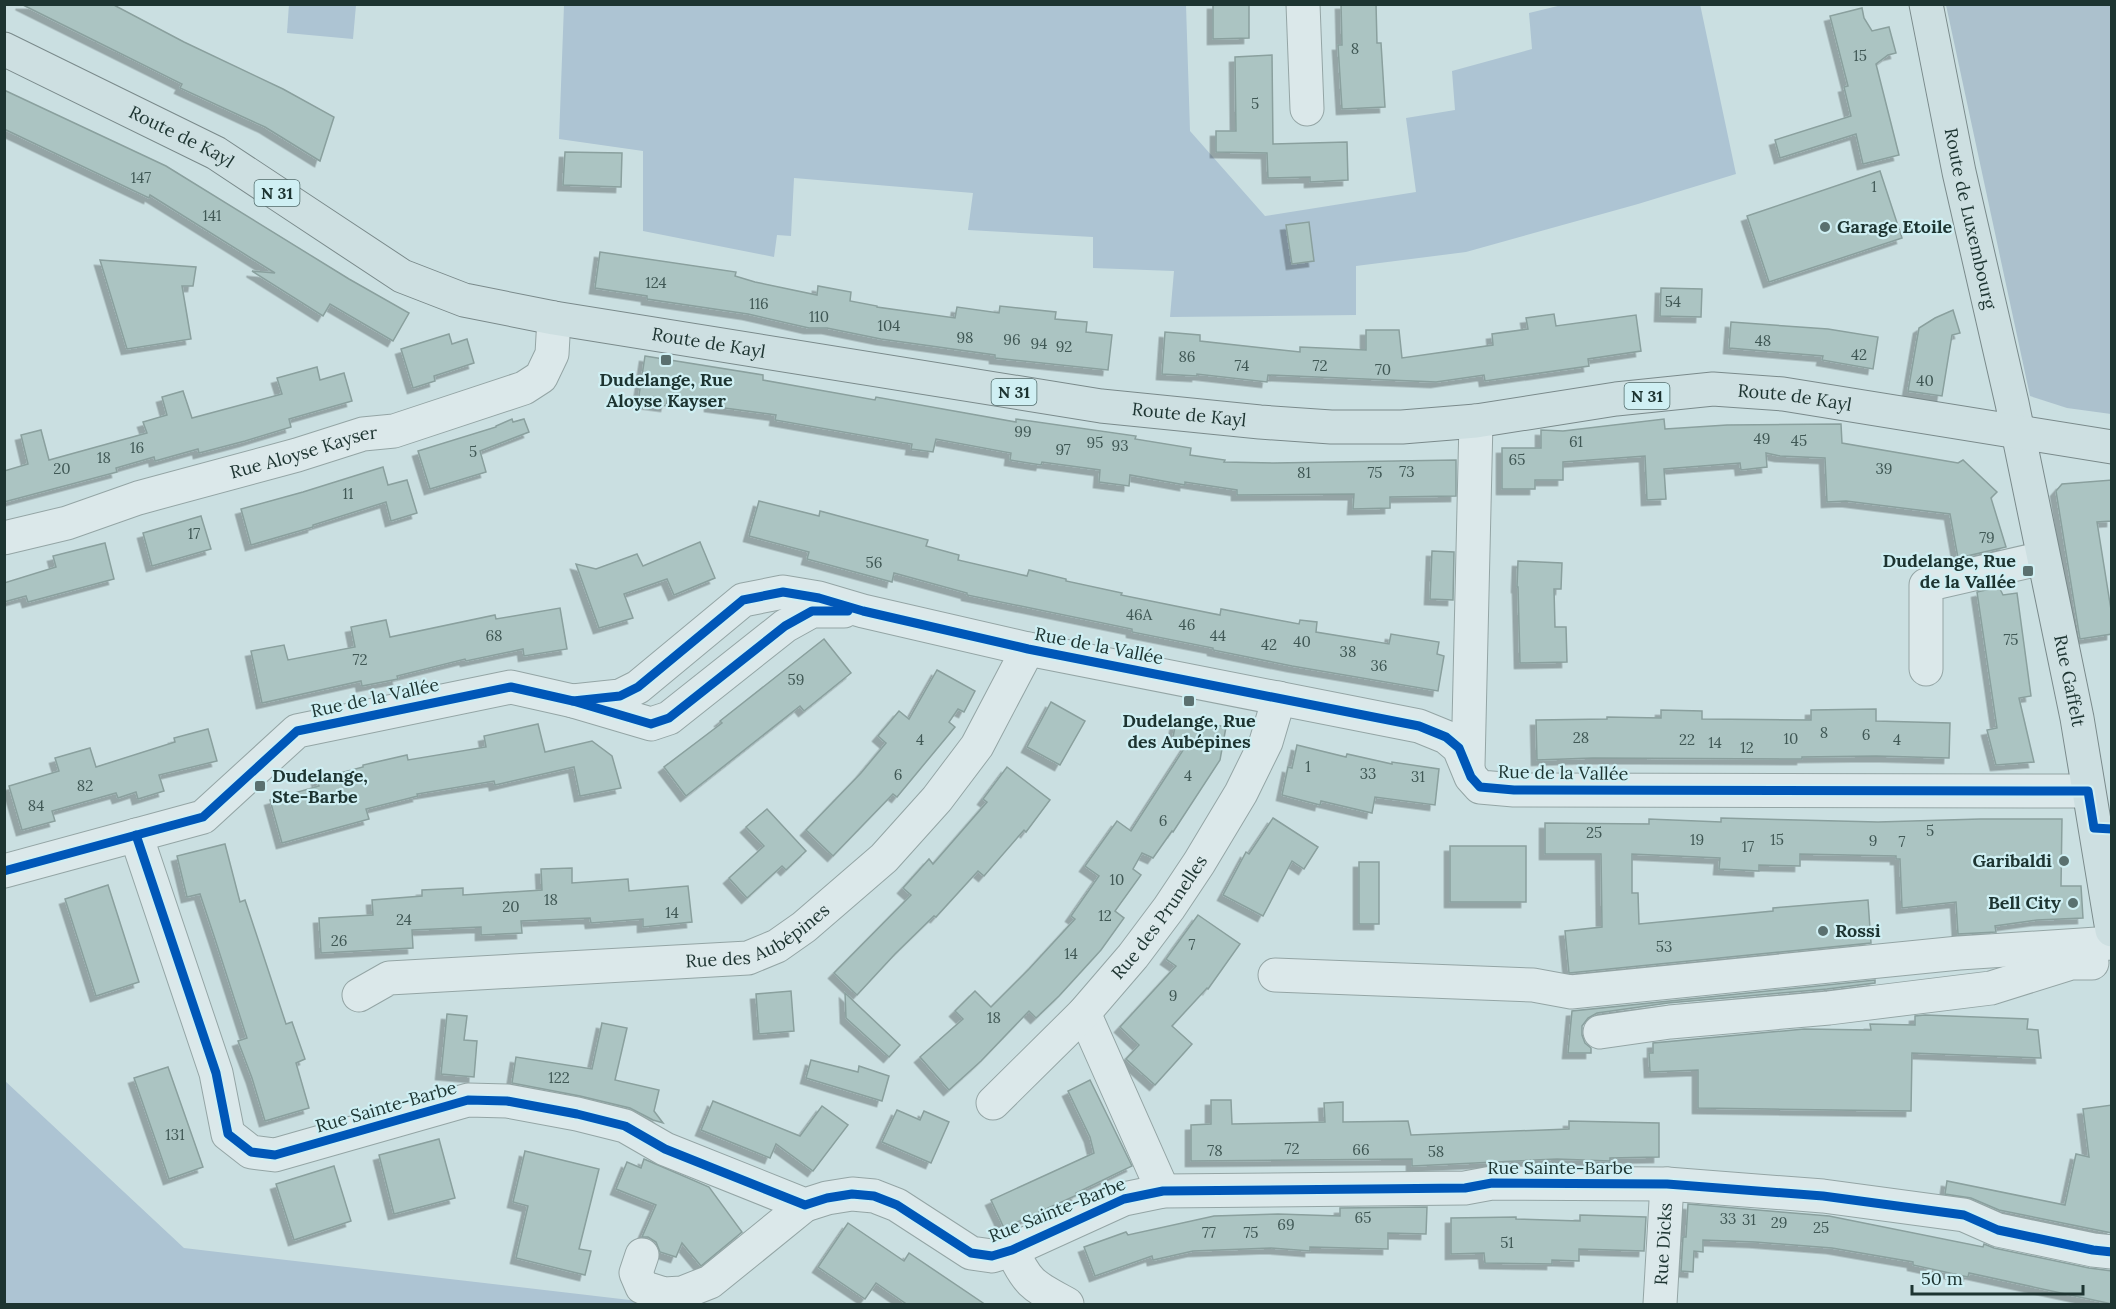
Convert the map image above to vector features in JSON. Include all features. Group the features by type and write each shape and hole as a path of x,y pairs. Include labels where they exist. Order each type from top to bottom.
{"main road":[{"name":"Route de Luxembourg","path":"1926,4 1959,172 2018,432"},
{"name":"Route de Kayl","path":"4,49 216,153 402,276 464,300 554,318 1101,406 1331,428 1402,427 1476,421 1616,399 1713,389 1783,394 2112,447"},
{"name":"Rue Gaffelt","path":"2018,432 2077,718 2088,791 2103,828 2112,930"}],"street":[{"path":"1304,4 1307,109"},
{"name":"Rue Aloyse Kayser","path":"4,538 67,523 138,498 297,455 363,434 394,431 524,388 542,377 552,354 554,318"},
{"path":"1468,766 1476,421"},
{"path":"1926,669 1926,585 2043,558"},
{"name":"Rue de la Vallée","path":"573,701 620,696 638,687 743,600 783,592 819,597 863,611 1028,649 1419,726 1446,737 1459,748 1471,777 1480,787 1514,790 2088,791"},
{"path":"732,610 750,613 761,626 766,640"},
{"name":"Rue de la Vallée","path":"4,871 202,817 297,731 511,687 573,701 651,724 669,718 766,640 812,611 863,611"},
{"name":"Rue des Aubépines","path":"359,995 389,978 748,958 777,946 804,927 884,858 937,799 977,746 1028,649"},
{"path":"638,687 641,714 651,724"},
{"name":"Rue des Prunelles","path":"993,1103 1084,1012 1133,956 1199,863 1240,793 1266,742 1279,698"},
{"name":"Rue Sainte-Barbe","path":"136,835 216,1073 228,1134 251,1152 274,1155 468,1100 507,1101 625,1126 665,1149 806,1205"},
{"path":"1275,975 1533,985 1571,992 1959,952 2112,944"},
{"path":"1600,1032 1670,1022 1829,1008 1991,988 2072,963 2112,963"},
{"path":"1084,1012 1163,1191"},
{"name":"Rue Sainte-Barbe","path":"642,1255 636,1273 642,1287 664,1294 682,1293 710,1282 806,1205 827,1198 852,1194 874,1196 897,1205 970,1253 992,1256 1012,1250 1124,1199 1163,1191 1465,1188 1492,1183 1667,1184 1823,1196 1964,1215 1998,1230 2112,1252"},
{"name":"Rue Dicks","path":"1660,1305 1667,1184"},
{"path":"1012,1250 1023,1274 1035,1287 1055,1302"}],"shaded area":[{"path":"289,4 356,5 353,39 287,33"},
{"path":"1566,4 1700,4 1736,174 1466,252 1356,266 1356,315 1170,317 1174,271 1093,268 1093,237 968,230 973,193 794,178 791,236 777,235 774,257 643,231 643,151 559,139 564,5 1186,5 1190,131 1265,216 1416,192 1406,118 1455,110 1452,71 1532,49 1529,13"},
{"path":"1946,5 2111,5 2111,414 2067,408 2030,396"},
{"path":"4,1080 184,1248 664,1304 5,1304"}],"building":[{"path":"21,4 112,4 184,42 283,89 334,117 320,161 265,127 180,88 182,84"},
{"path":"1213,4 1249,4 1249,38 1213,39"},
{"path":"1341,4 1376,4 1377,43 1381,43 1385,107 1342,109 1338,45 1342,45"},
{"path":"1862,8 1864,18 1872,31 1889,27 1896,53 1888,55 1876,64 1899,155 1863,164 1856,134 1780,158 1775,140 1851,116 1844,87 1848,86 1830,16"},
{"path":"1272,55 1273,144 1347,142 1348,180 1310,182 1310,177 1268,178 1267,153 1216,152 1216,131 1236,131 1235,57"},
{"path":"4,90 166,166 349,279 409,313 393,341 330,304 323,316 252,271 275,273 150,195 149,198 4,129"},
{"path":"565,152 622,153 621,187 563,185"},
{"name":"Garage Etoile","path":"1880,171 1902,238 1769,282 1747,216"},
{"path":"1309,222 1314,261 1292,264 1286,225"},
{"path":"600,252 736,272 735,276 755,282 817,295 818,286 851,292 850,301 955,318 957,307 999,313 1000,306 1056,312 1055,319 1087,322 1086,332 1112,335 1108,370 995,358 995,355 881,339 827,328 809,328 748,314 647,299 647,296 595,288"},
{"path":"100,260 196,267 193,286 182,286 191,339 127,349"},
{"path":"1661,288 1702,289 1701,317 1660,316"},
{"path":"1953,310 1960,333 1952,335 1942,396 1908,391 1919,328"},
{"path":"1554,314 1556,326 1636,315 1641,351 1588,359 1589,366 1485,381 1484,375 1436,382 1268,375 1267,382 1197,374 1197,376 1162,374 1165,332 1200,335 1200,341 1300,352 1300,347 1366,350 1366,330 1399,330 1402,358 1493,345 1492,334 1528,329 1526,318"},
{"path":"1731,322 1828,329 1878,337 1873,369 1822,360 1823,356 1729,348"},
{"path":"449,334 452,344 467,339 474,363 434,376 435,381 413,388 401,349"},
{"path":"645,356 763,375 763,380 875,400 876,397 1016,422 1016,419 1136,436 1135,439 1191,448 1190,455 1225,460 1224,462 1456,460 1456,496 1390,497 1390,508 1353,509 1354,494 1237,495 1237,490 1185,482 1185,485 1130,475 1129,486 1099,482 1100,470 1010,460 1011,453 936,439 933,452 911,449 912,444 775,420 776,415 710,406 710,402 668,396 666,406 638,402"},
{"path":"317,367 320,380 344,373 352,401 289,419 291,427 245,441 199,453 198,449 155,461 154,457 116,468 117,472 4,502 4,471 28,464 21,435 41,430 49,460 147,433 143,422 167,415 162,397 183,391 192,418 282,394 277,378"},
{"path":"512,419 513,422 524,419 529,432 480,451 486,472 430,489 418,451 496,427"},
{"path":"1664,419 1665,429 1727,425 1841,424 1842,443 1958,463 1963,460 1997,492 1991,498 2006,547 1958,558 1950,514 1846,501 1827,502 1825,458 1780,456 1766,453 1767,467 1741,470 1740,463 1664,469 1666,499 1647,500 1645,456 1563,462 1563,480 1535,480 1535,489 1502,489 1502,448 1541,448 1541,430 1563,431"},
{"path":"383,467 388,485 407,480 417,513 391,521 386,502 251,545 241,509"},
{"path":"2112,480 2112,521 2097,522 2112,616 2112,634 2080,639 2056,491 2062,484"},
{"path":"759,501 819,516 820,511 928,540 926,546 959,555 958,560 1027,576 1029,570 1122,593 1121,595 1220,615 1221,609 1299,624 1300,620 1317,622 1316,632 1389,644 1391,634 1439,642 1437,654 1444,656 1438,691 1213,650 1213,648 1132,632 1132,629 967,595 967,593 894,573 892,582 807,559 809,552 749,536"},
{"path":"201,516 211,549 152,566 143,533"},
{"path":"700,542 715,578 674,595 667,579 624,594 633,618 599,628 576,564 596,569 637,554 643,566"},
{"path":"105,543 114,579 28,602 26,596 4,602 4,583 56,567 53,556"},
{"path":"1432,551 1454,552 1453,600 1430,599"},
{"path":"1518,561 1562,563 1561,589 1554,589 1555,627 1566,627 1567,662 1520,663"},
{"path":"1999,587 2003,595 2017,593 2031,696 2019,698 2034,762 1996,765 1987,730 1997,728 1977,592"},
{"path":"560,608 567,649 524,656 523,649 466,661 465,659 397,676 398,679 362,686 361,681 262,703 251,651 284,645 288,660 355,647 351,627 386,620 390,637 495,615 496,619"},
{"path":"824,639 851,673 804,711 800,706 686,796 664,767 722,723 720,721"},
{"path":"937,670 975,691 964,712 958,709 949,722 955,727 897,797 893,794 833,856 806,830 861,773 886,743 878,736 899,711 909,719"},
{"path":"1051,702 1085,721 1060,765 1027,747"},
{"path":"1876,709 1876,721 1950,723 1949,758 1876,756 1802,757 1802,759 1537,760 1536,720 1607,719 1607,717 1661,718 1661,710 1702,711 1702,719 1811,720 1811,710"},
{"path":"1177,717 1226,727 1220,760 1173,832 1153,858 1142,853 1133,869 1141,875 1115,911 1124,918 1101,950 1059,996 1036,1018 1029,1011 981,1061 949,1090 920,1057 963,1019 955,1011 975,991 991,1007 1075,919 1071,916 1099,876 1085,866 1117,821 1131,831 1189,741 1173,737"},
{"path":"538,724 545,752 592,741 612,756 621,788 580,796 574,767 495,785 494,781 417,794 418,796 366,809 369,819 282,843 270,800 319,786 317,779 363,767 363,765 407,755 408,760 486,747 484,736"},
{"path":"208,729 217,761 159,775 164,791 138,799 136,792 118,798 116,793 52,811 55,821 22,830 9,786 59,771 55,758 90,748 96,767 175,742 174,738"},
{"path":"1297,745 1346,757 1347,754 1392,764 1392,762 1439,769 1435,805 1375,797 1372,813 1321,801 1320,805 1282,795 1288,767 1292,768"},
{"path":"1007,767 1050,800 1026,832 1024,830 984,876 978,871 936,917 934,916 895,954 857,995 834,973 911,895 903,888 929,859 933,864 987,802 983,799"},
{"path":"767,809 806,851 786,870 782,866 747,898 729,878 764,846 746,827"},
{"path":"1273,818 1318,847 1304,869 1292,861 1263,916 1223,895 1246,852 1249,854"},
{"path":"1721,818 1878,822 2062,819 2061,886 2081,886 2083,918 2037,920 1995,926 1996,932 1958,934 1956,902 1902,908 1900,859 1896,859 1896,856 1800,854 1800,866 1759,865 1759,871 1719,869 1720,858 1632,854 1632,893 1638,893 1639,924 1773,911 1773,908 1868,900 1871,943 1569,973 1565,931 1602,927 1601,854 1545,854 1545,823 1649,824 1649,819 1721,822"},
{"path":"225,844 240,902 245,900 286,1024 292,1022 305,1059 296,1063 309,1108 265,1121 238,1041 247,1038 215,939 200,894 187,897 177,856"},
{"path":"1450,846 1526,846 1526,902 1450,902"},
{"path":"1359,862 1379,862 1379,924 1359,924"},
{"path":"572,868 572,883 628,879 629,891 688,886 692,922 643,927 643,919 591,923 590,918 521,921 522,933 481,935 481,927 412,930 413,948 321,953 319,918 373,915 372,900 422,896 422,890 463,888 463,895 542,890 541,869"},
{"path":"108,885 139,982 96,996 65,899"},
{"path":"1198,915 1240,944 1208,989 1172,1026 1192,1044 1155,1085 1126,1059 1139,1045 1120,1027 1176,966 1166,959"},
{"path":"1875,980 1875,983 1827,989 1668,1003 1597,1013 1588,1018 1582,1026 1582,1035 1585,1043 1591,1048 1591,1053 1568,1053 1572,1011"},
{"path":"791,991 794,1031 759,1034 756,994"},
{"path":"845,993 900,1045 889,1057 846,1018"},
{"path":"447,1014 467,1016 464,1040 477,1041 474,1077 441,1074"},
{"path":"1915,1016 2028,1019 2027,1029 2038,1030 2041,1058 1912,1053 1911,1111 1698,1108 1698,1070 1650,1072 1649,1053 1653,1053 1653,1043 1804,1029 1871,1030 1870,1024 1915,1025"},
{"path":"602,1023 627,1028 615,1080 659,1090 654,1111 663,1123 630,1108 512,1083 516,1057 592,1069"},
{"path":"811,1060 858,1072 859,1066 889,1076 882,1101 806,1078"},
{"path":"168,1067 203,1167 169,1179 134,1078"},
{"path":"1090,1080 1132,1166 1076,1193 1077,1195 1004,1228 991,1200 1094,1153 1090,1137 1068,1091"},
{"path":"1211,1100 1231,1100 1232,1124 1325,1122 1324,1103 1343,1102 1343,1122 1408,1121 1411,1135 1569,1129 1569,1121 1659,1123 1659,1157 1610,1158 1610,1161 1557,1159 1412,1166 1412,1159 1191,1161 1191,1125 1211,1124"},
{"path":"713,1101 800,1136 822,1106 848,1125 813,1171 776,1144 770,1158 701,1130"},
{"path":"2112,1105 2112,1233 1999,1210 1971,1198 1945,1194 1947,1181 2065,1205 2076,1154 2089,1157 2083,1109"},
{"path":"897,1110 920,1120 924,1111 949,1122 931,1163 882,1142"},
{"path":"439,1139 455,1198 394,1214 379,1155"},
{"path":"525,1151 599,1169 579,1249 591,1251 585,1275 516,1258 528,1206 513,1202"},
{"path":"644,1159 709,1187 742,1232 701,1266 682,1243 676,1257 660,1252 656,1242 648,1237 642,1237 656,1205 616,1189 627,1162 641,1168"},
{"path":"334,1166 351,1221 294,1240 276,1184"},
{"path":"1688,1204 1829,1216 1983,1247 1984,1244 1994,1248 2112,1271 2112,1304 1969,1273 1968,1277 1913,1265 1913,1262 1832,1248 1755,1242 1703,1240 1703,1252 1694,1251 1693,1272 1681,1271"},
{"path":"1427,1207 1426,1234 1388,1233 1388,1249 1310,1247 1310,1251 1271,1248 1193,1251 1153,1260 1152,1256 1095,1276 1084,1247 1126,1232 1128,1235 1214,1216 1278,1214 1340,1216 1340,1208"},
{"path":"1580,1215 1646,1217 1644,1251 1579,1249 1579,1261 1552,1260 1552,1264 1485,1263 1484,1253 1451,1254 1451,1218 1516,1217 1516,1219 1580,1221"},
{"path":"848,1223 904,1261 909,1253 986,1305 908,1305 876,1283 865,1299 818,1267"}],"cycle path":[{"path":"573,701 620,696 638,687 743,600 783,592 819,598 863,611 1028,649 1419,726 1446,737 1459,748 1471,777 1480,787 1514,790 2088,791 2094,828 2112,829"},
{"path":"4,871 203,817 297,731 511,687 573,701 651,724 669,718 785,626 812,611 848,611"},
{"path":"136,835 216,1073 228,1134 251,1152 275,1155 468,1100 507,1101 625,1126 665,1149 805,1205 827,1198 852,1194 874,1196 897,1205 971,1253 992,1256 1012,1250 1124,1199 1163,1191 1465,1188 1492,1183 1667,1184 1823,1196 1964,1215 1998,1230 2112,1252"}],"place":[{"name":"Garage Etoile","path":"1825,227"},
{"name":"Dudelange, Rue Aloyse Kayser","path":"666,360"},
{"name":"Dudelange, Rue de la Vallée","path":"2028,571"},
{"name":"Dudelange, Rue des Aubépines","path":"1189,701"},
{"name":"Dudelange, Ste-Barbe","path":"260,786"},
{"name":"Garibaldi","path":"2064,861"},
{"name":"Bell City","path":"2073,903"},
{"name":"Rossi","path":"1823,931"}]}
